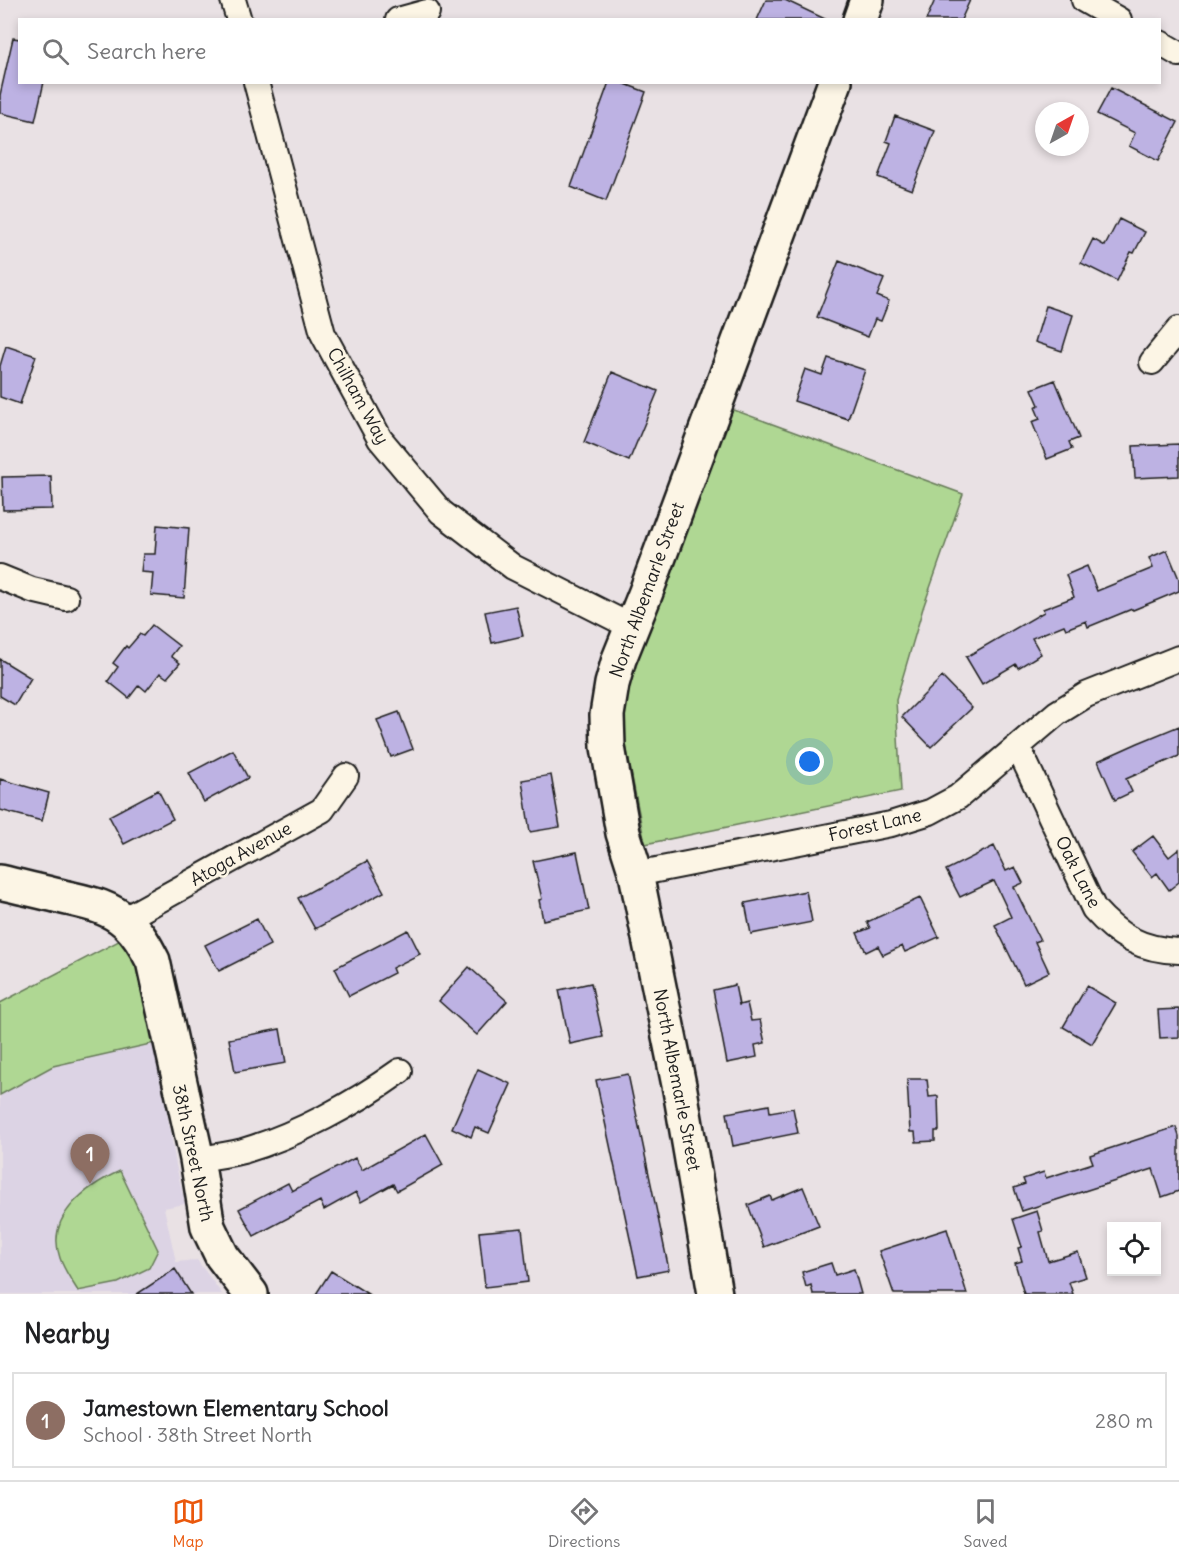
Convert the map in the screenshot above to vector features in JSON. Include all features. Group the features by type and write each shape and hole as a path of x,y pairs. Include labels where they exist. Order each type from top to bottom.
{"street":[{"path":"233,0 238,18"},
{"path":"861,18 867,0"},
{"path":"1084,0 1116,18"},
{"path":"405,18 427,12"},
{"path":"1161,44 1179,54"},
{"name":"Chilham Way","path":"257,84 323,334 380,439 441,512 513,567 632,627"},
{"name":"North Albemarle Street","path":"715,1294 680,1090 636,874 623,833 608,747 607,715 619,659 835,84"},
{"path":"1152,362 1179,329"},
{"path":"0,577 32,590 66,598"},
{"name":"Forest Lane","path":"636,874 891,824 930,812 958,796 1057,713 1086,695 1179,658"},
{"name":"Oak Lane","path":"1018,747 1094,909 1108,925 1124,937 1143,946 1165,951 1179,951"},
{"name":"Atoga Avenue","path":"123,920 322,810 346,776"},
{"name":"38th Street North","path":"0,882 84,900 105,908 123,920 143,941 153,961 197,1159 208,1227 222,1256 251,1294"},
{"path":"197,1159 239,1152 266,1144 338,1110 400,1071"}],"shaded area":[{"path":"155,1043 185,1204 164,1208 176,1262 197,1260 222,1294 0,1294 0,1095 53,1066"}],"green space":[{"path":"726,407 963,494 923,608 896,700 901,791 645,844 617,699"},
{"path":"132,934 155,1043 53,1066 0,1095 0,1003"},
{"path":"120,1171 158,1250 149,1268 118,1283 78,1291 60,1258 57,1243 58,1229 72,1204 95,1185"}],"building":[{"path":"766,0 785,0 823,18 758,18"},
{"path":"935,0 970,0 962,18 927,18"},
{"path":"13,38 18,39 18,84 44,84 35,121 0,113 0,95"},
{"path":"608,84 625,84 646,92 606,201 571,187"},
{"path":"1111,88 1178,122 1158,161 1129,146 1135,133 1097,114"},
{"path":"895,116 935,131 912,190 878,177 891,143 886,141"},
{"path":"1119,219 1145,232 1134,253 1131,252 1117,281 1081,263 1093,239 1105,246"},
{"path":"839,261 884,279 877,296 889,301 881,321 875,319 868,337 817,317"},
{"path":"1046,306 1073,315 1062,351 1035,342"},
{"path":"6,346 36,356 20,404 0,397 0,366"},
{"path":"828,358 865,370 848,419 794,401 805,369 822,375"},
{"path":"612,372 658,391 629,461 584,442"},
{"path":"1055,380 1079,438 1069,442 1072,449 1047,459 1032,422 1040,419 1035,407 1039,405 1032,389"},
{"path":"1179,444 1179,476 1135,478 1133,446"},
{"path":"51,476 52,509 3,510 2,477"},
{"path":"157,525 189,528 184,598 151,595 153,573 141,572 143,554 155,554"},
{"path":"1167,550 1179,579 1179,591 1088,627 1086,621 1066,629 1064,625 1032,638 1041,654 1018,668 1016,664 982,684 966,657 1044,612 1043,609 1074,597 1066,575 1087,566 1097,591 1153,568 1149,558"},
{"path":"516,606 523,636 492,643 485,612"},
{"path":"152,625 179,646 171,656 180,663 167,678 160,673 146,691 139,685 129,698 108,681 118,667 113,663 126,646 128,648 140,634 143,636"},
{"path":"0,659 31,678 15,705 0,696"},
{"path":"942,677 972,708 931,747 902,717"},
{"path":"399,712 413,749 391,757 377,720"},
{"path":"1179,726 1179,756 1126,779 1132,792 1115,800 1098,761"},
{"path":"233,750 248,778 204,802 189,773"},
{"path":"551,775 560,827 530,832 522,780"},
{"path":"0,779 49,793 42,821 0,810"},
{"path":"158,790 173,819 124,844 109,816"},
{"path":"1153,836 1169,857 1179,849 1179,882 1169,890 1157,873 1152,877 1132,852"},
{"path":"994,846 1006,871 1015,867 1023,883 1014,887 1040,940 1035,942 1049,972 1024,984 995,925 1011,917 994,881 960,897 946,870"},
{"path":"577,852 589,910 543,920 539,900 542,899 533,861"},
{"path":"367,861 384,892 315,929 298,898"},
{"path":"806,891 812,922 751,934 745,903"},
{"path":"920,898 939,937 905,952 902,946 883,955 878,946 866,952 857,933 870,928 867,922"},
{"path":"257,919 270,945 219,971 205,945"},
{"path":"408,930 420,954 392,968 394,973 349,996 335,968"},
{"path":"469,967 507,1001 477,1035 439,1001"},
{"path":"591,983 603,1037 570,1044 559,990"},
{"path":"735,985 739,1005 747,1003 751,1021 760,1020 765,1043 755,1045 757,1057 727,1063 713,990"},
{"path":"1087,986 1116,1003 1092,1044 1063,1027"},
{"path":"1179,1009 1179,1037 1160,1038 1158,1010"},
{"path":"280,1029 286,1063 235,1072 229,1039"},
{"path":"478,1069 511,1084 489,1133 475,1127 471,1137 452,1128"},
{"path":"628,1074 669,1270 638,1276 596,1080"},
{"path":"907,1079 927,1079 929,1097 938,1096 939,1131 935,1131 935,1141 916,1142 915,1132 910,1132"},
{"path":"769,1105 770,1112 793,1108 798,1133 733,1146 727,1113"},
{"path":"1176,1127 1179,1136 1179,1191 1162,1197 1153,1169 1022,1211 1014,1188 1025,1184 1023,1179 1044,1172 1046,1178 1093,1163 1090,1155"},
{"path":"426,1134 443,1165 397,1191 393,1184 361,1202 356,1192 324,1210 320,1201 254,1236 239,1209 288,1183 292,1191 355,1158 362,1170"},
{"path":"803,1187 819,1226 764,1247 748,1205 770,1196 772,1200"},
{"path":"1037,1211 1048,1261 1078,1252 1086,1277 1069,1282 1073,1294 1024,1294 1015,1263 1022,1261 1018,1248 1022,1247 1013,1219"},
{"path":"522,1228 528,1282 485,1287 479,1232"},
{"path":"947,1229 967,1294 894,1294 879,1251"},
{"path":"831,1263 835,1275 854,1269 861,1294 813,1294 811,1285 806,1287 802,1272"},
{"path":"175,1269 191,1294 137,1294"},
{"path":"331,1271 368,1294 316,1294"}],"place":[{"name":"Jamestown Elementary School","path":"90,1184"}]}
